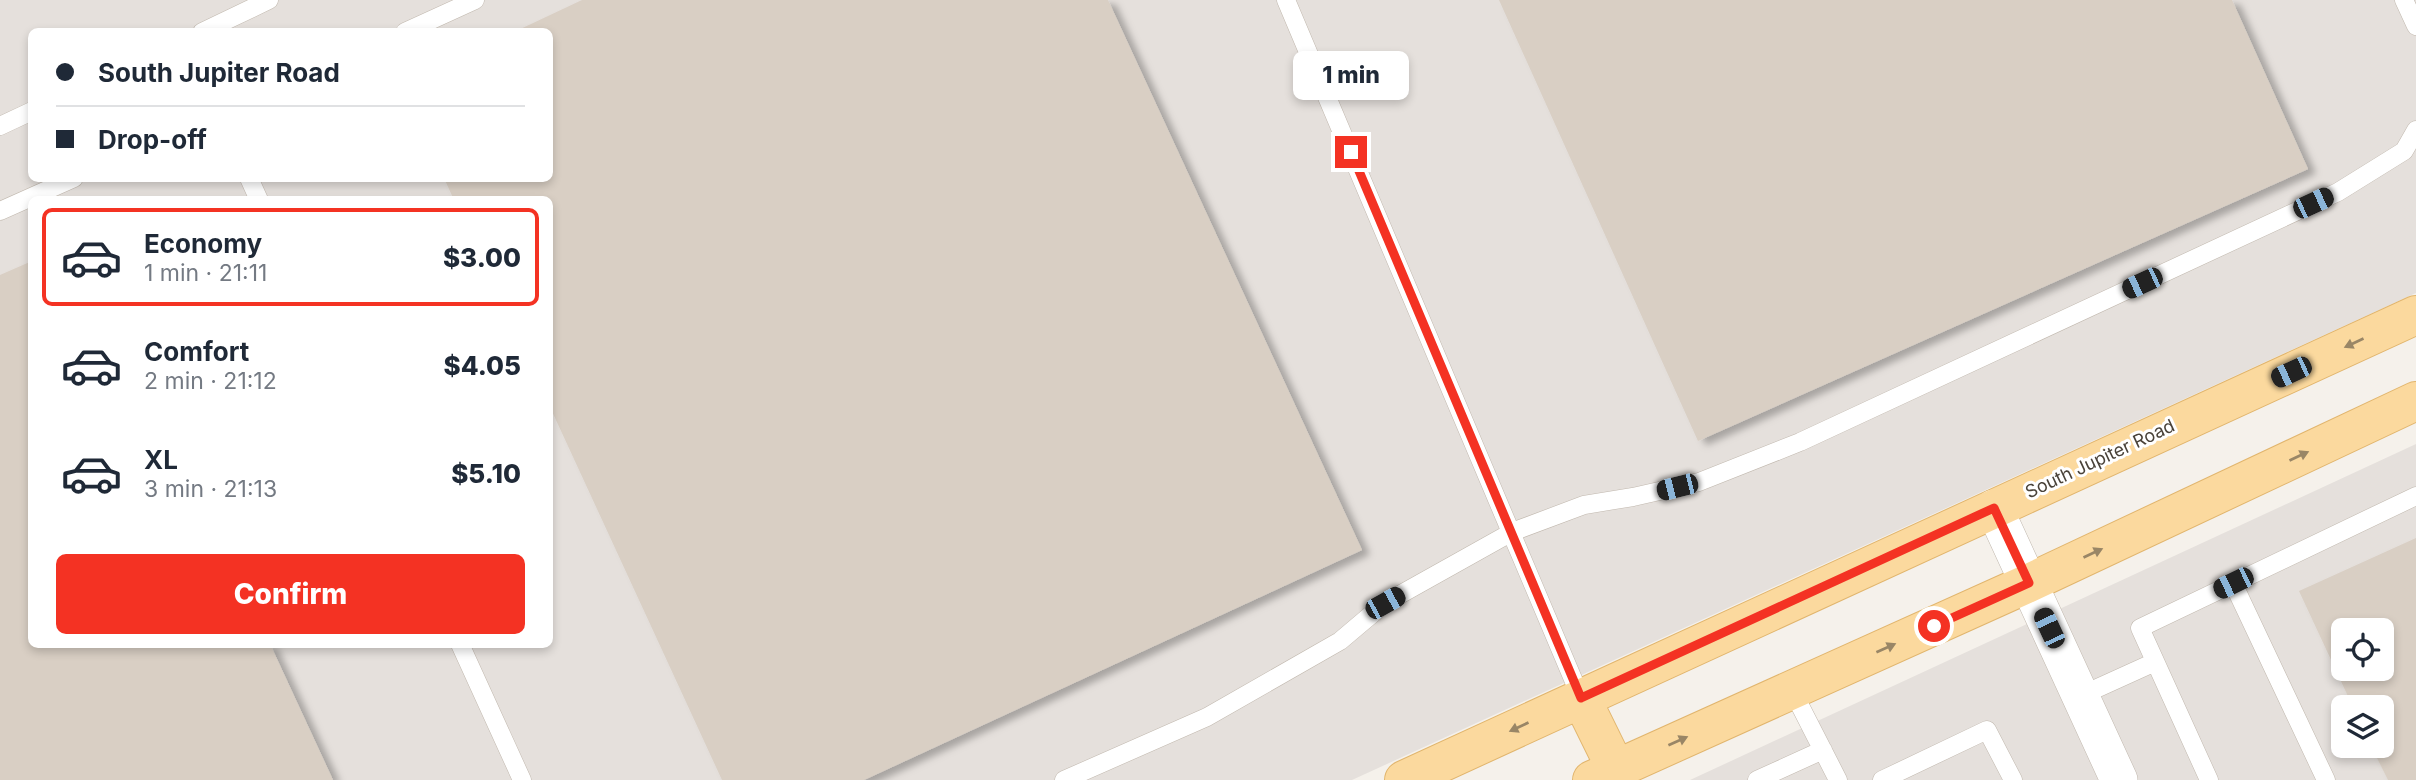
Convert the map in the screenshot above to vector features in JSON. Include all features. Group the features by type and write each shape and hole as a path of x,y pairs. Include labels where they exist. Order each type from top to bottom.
{"main road":[{"name":"South Jupiter Road","path":"1404,780 2416,315"},
{"path":"1581,698 1610,776 2416,401"}],"street":[{"path":"1994,508 2119,780"}],"lane":[{"path":"210,28 269,0"},
{"path":"414,28 475,0"},
{"path":"1286,0 1581,698"},
{"path":"2404,0 2416,26"},
{"path":"0,126 28,113"},
{"path":"1064,780 1207,717 1340,641 1385,603 1512,532 1584,505 1633,498 1699,482 1800,442 2338,191 2404,151 2416,130"},
{"path":"34,196 65,182"},
{"path":"0,211 28,199"},
{"path":"2209,780 2140,628 2416,496"},
{"path":"2233,583 2326,780"},
{"path":"462,648 522,780"},
{"path":"2080,696 2155,662"},
{"path":"1792,690 1838,780"},
{"path":"1882,780 1987,730 2013,780"},
{"path":"1757,780 1823,750"}],"shaded area":[{"path":"0,0 2416,0 2416,293 1352,780 0,780"},
{"path":"2416,444 2416,780 1690,780"}],"building":[{"path":"582,0 1108,0 1362,550 864,780 722,780 553,414 553,196 452,196 446,182 553,182 553,28 522,28"},
{"path":"1499,0 2232,0 2308,169 1698,441"},
{"path":"28,263 28,648 272,648 333,780 0,780 0,275"},
{"path":"2416,538 2416,780 2388,780 2377,758 2394,758 2394,695 2347,695 2341,681 2394,681 2394,618 2331,618 2331,660 2299,591"}],"route":[{"path":"1351,152 1581,698 1994,508 2029,583 1934,626"}]}
